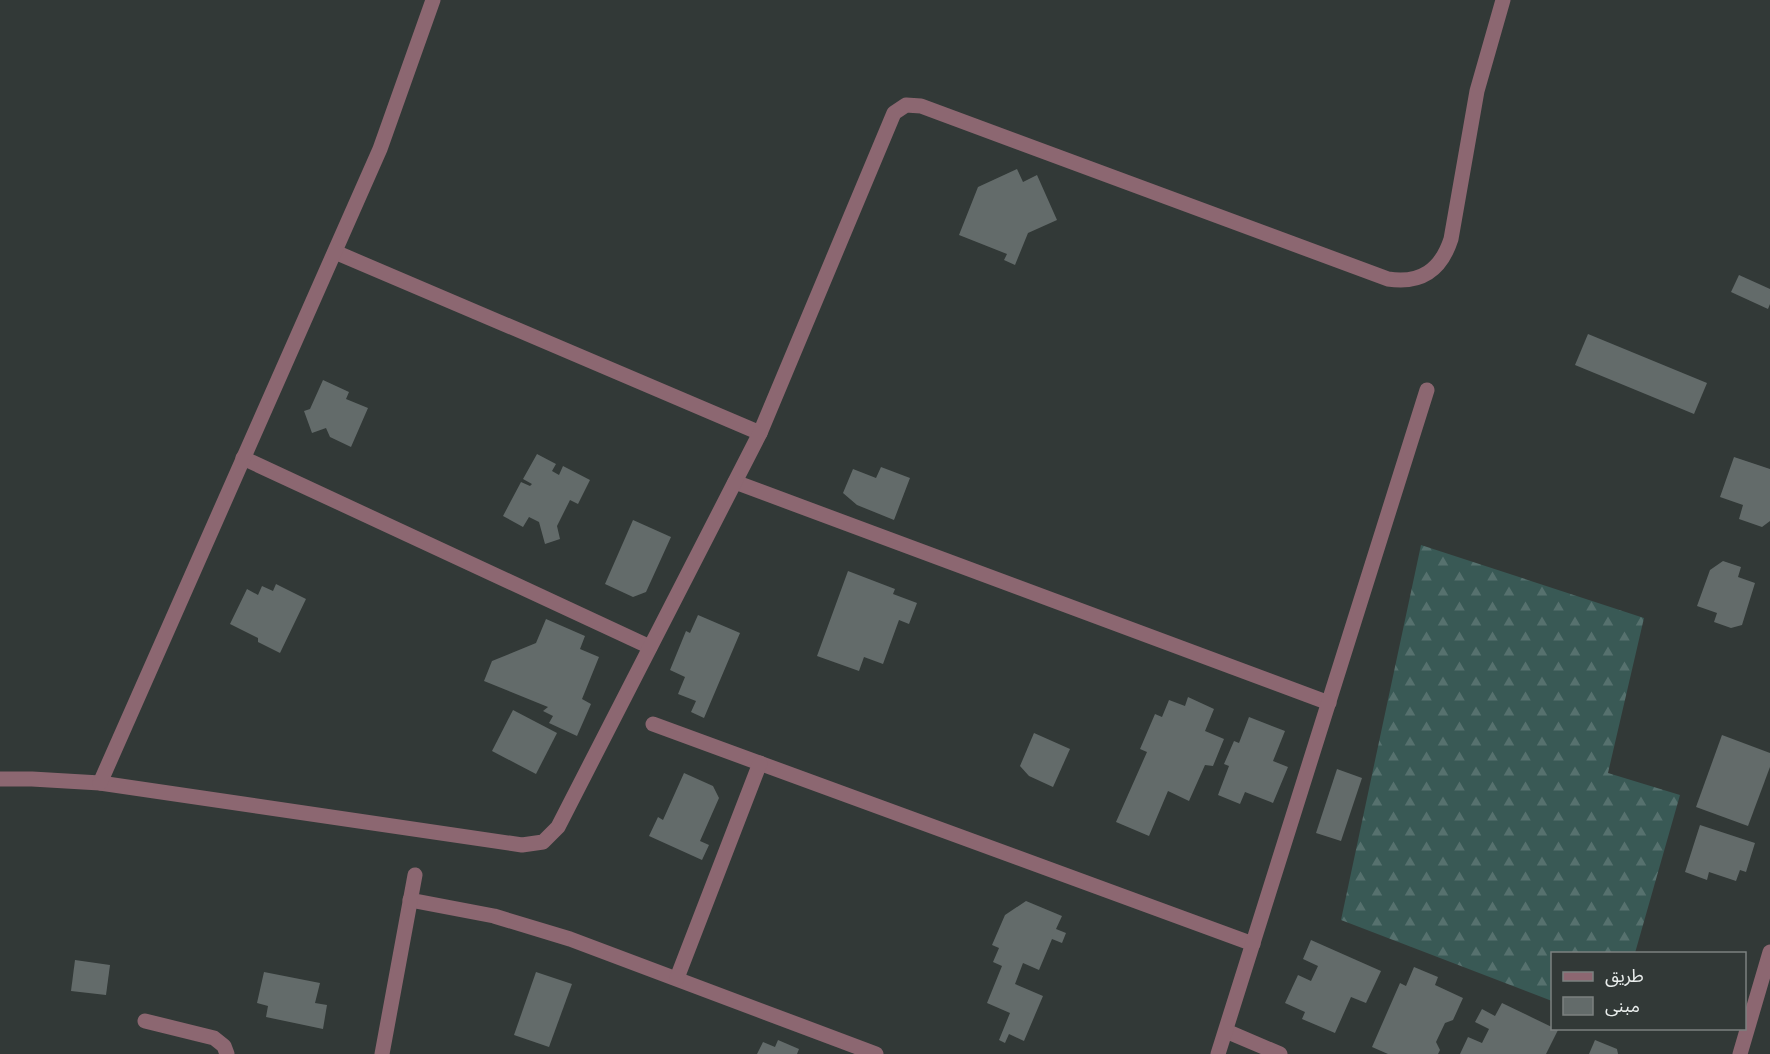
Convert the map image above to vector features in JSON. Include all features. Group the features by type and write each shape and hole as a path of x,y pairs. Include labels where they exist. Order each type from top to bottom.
{"street":[{"path":"100,783 380,149 433,0"},
{"path":"0,779 100,783 163,794 532,845 543,842 558,827 759,433 890,119 899,108 906,105 921,106 1388,279 1402,281 1416,279 1439,264 1447,253 1477,91 1503,0"},
{"path":"335,252 759,433"},
{"path":"1218,1054 1427,390"},
{"path":"243,458 650,647"},
{"path":"735,482 1329,703"},
{"path":"653,724 1253,944"},
{"path":"676,978 760,763"},
{"path":"382,1054 415,875"},
{"path":"410,900 494,916 532,926 876,1054"},
{"path":"1740,1054 1770,952"},
{"path":"145,1021 214,1038 224,1046 227,1054"},
{"path":"1226,1031 1281,1054"}],"green space":[{"path":"1421,545 1644,618 1608,773 1680,795 1635,952 1551,952 1551,1001 1341,920"}],"building":[{"path":"1017,169 1023,182 1037,175 1057,220 1028,233 1015,265 1004,260 1007,254 959,235 978,187"},
{"path":"1739,275 1770,289 1768,309 1731,292"},
{"path":"1588,334 1707,383 1694,414 1575,365"},
{"path":"323,380 349,392 346,399 368,408 351,447 330,437 326,428 312,433 304,411 310,409"},
{"path":"537,454 556,464 552,471 559,475 563,466 590,480 578,504 570,500 557,526 560,539 545,544 539,522 529,517 523,527 503,516 521,482 530,486 532,484 523,479"},
{"path":"1734,457 1770,469 1770,521 1762,527 1739,519 1743,505 1720,497"},
{"path":"881,467 910,478 894,520 857,505 843,493 853,469 876,478"},
{"path":"633,520 671,537 646,592 633,597 605,584"},
{"path":"1723,561 1741,567 1738,577 1755,583 1742,625 1731,628 1714,622 1717,613 1697,606 1710,570"},
{"path":"848,571 895,589 893,594 917,603 909,624 899,620 883,664 864,657 859,671 817,656"},
{"path":"276,584 306,599 280,653 258,642 258,638 230,624 247,589 258,595 262,586 273,591"},
{"path":"698,615 740,633 704,718 691,712 696,701 678,694 685,677 670,670 686,631 690,633"},
{"path":"546,619 585,636 580,649 599,657 582,699 591,704 577,736 549,723 553,716 543,711 548,707 484,681 492,661 536,643"},
{"path":"1188,697 1214,709 1205,731 1224,739 1213,766 1205,765 1189,801 1168,791 1149,836 1116,822 1147,752 1140,749 1155,714 1162,717 1169,700 1185,706"},
{"path":"513,710 557,733 536,774 492,751"},
{"path":"1249,717 1285,731 1273,761 1288,767 1273,803 1245,792 1240,804 1218,795 1229,766 1224,764 1234,741 1239,743"},
{"path":"1034,733 1070,749 1053,787 1029,776 1020,766"},
{"path":"1722,735 1770,753 1770,767 1748,826 1696,807"},
{"path":"1337,769 1362,778 1341,841 1316,833"},
{"path":"684,773 713,786 719,798 700,841 709,845 702,860 649,836 658,817 663,820"},
{"path":"1700,825 1755,843 1746,872 1740,870 1736,881 1709,872 1707,880 1685,872"},
{"path":"1026,901 1062,916 1056,929 1066,933 1062,943 1052,939 1039,970 1023,963 1015,984 1043,996 1024,1041 1009,1034 1005,1043 999,1040 1010,1013 987,1003 1002,966 993,962 999,948 992,945 1005,915"},
{"path":"1311,940 1381,971 1366,1003 1351,997 1335,1033 1302,1019 1305,1012 1285,1003 1298,975 1311,981 1318,966 1303,959"},
{"path":"75,960 110,965 106,995 71,991"},
{"path":"1414,967 1438,977 1435,985 1463,998 1453,1020 1445,1023 1436,1042 1440,1050 1438,1054 1388,1054 1372,1047 1400,983 1406,986"},
{"path":"264,972 320,983 315,1003 327,1005 323,1029 266,1017 268,1006 257,1003"},
{"path":"536,972 572,984 549,1047 514,1035"},
{"path":"1502,1003 1551,1027 1551,1030 1558,1030 1546,1054 1460,1054 1468,1037 1482,1043 1489,1029 1475,1022 1482,1009 1495,1016"},
{"path":"778,1040 799,1049 797,1054 757,1054 763,1042 775,1047"},
{"path":"1595,1040 1617,1049 1618,1054 1589,1054"}]}
